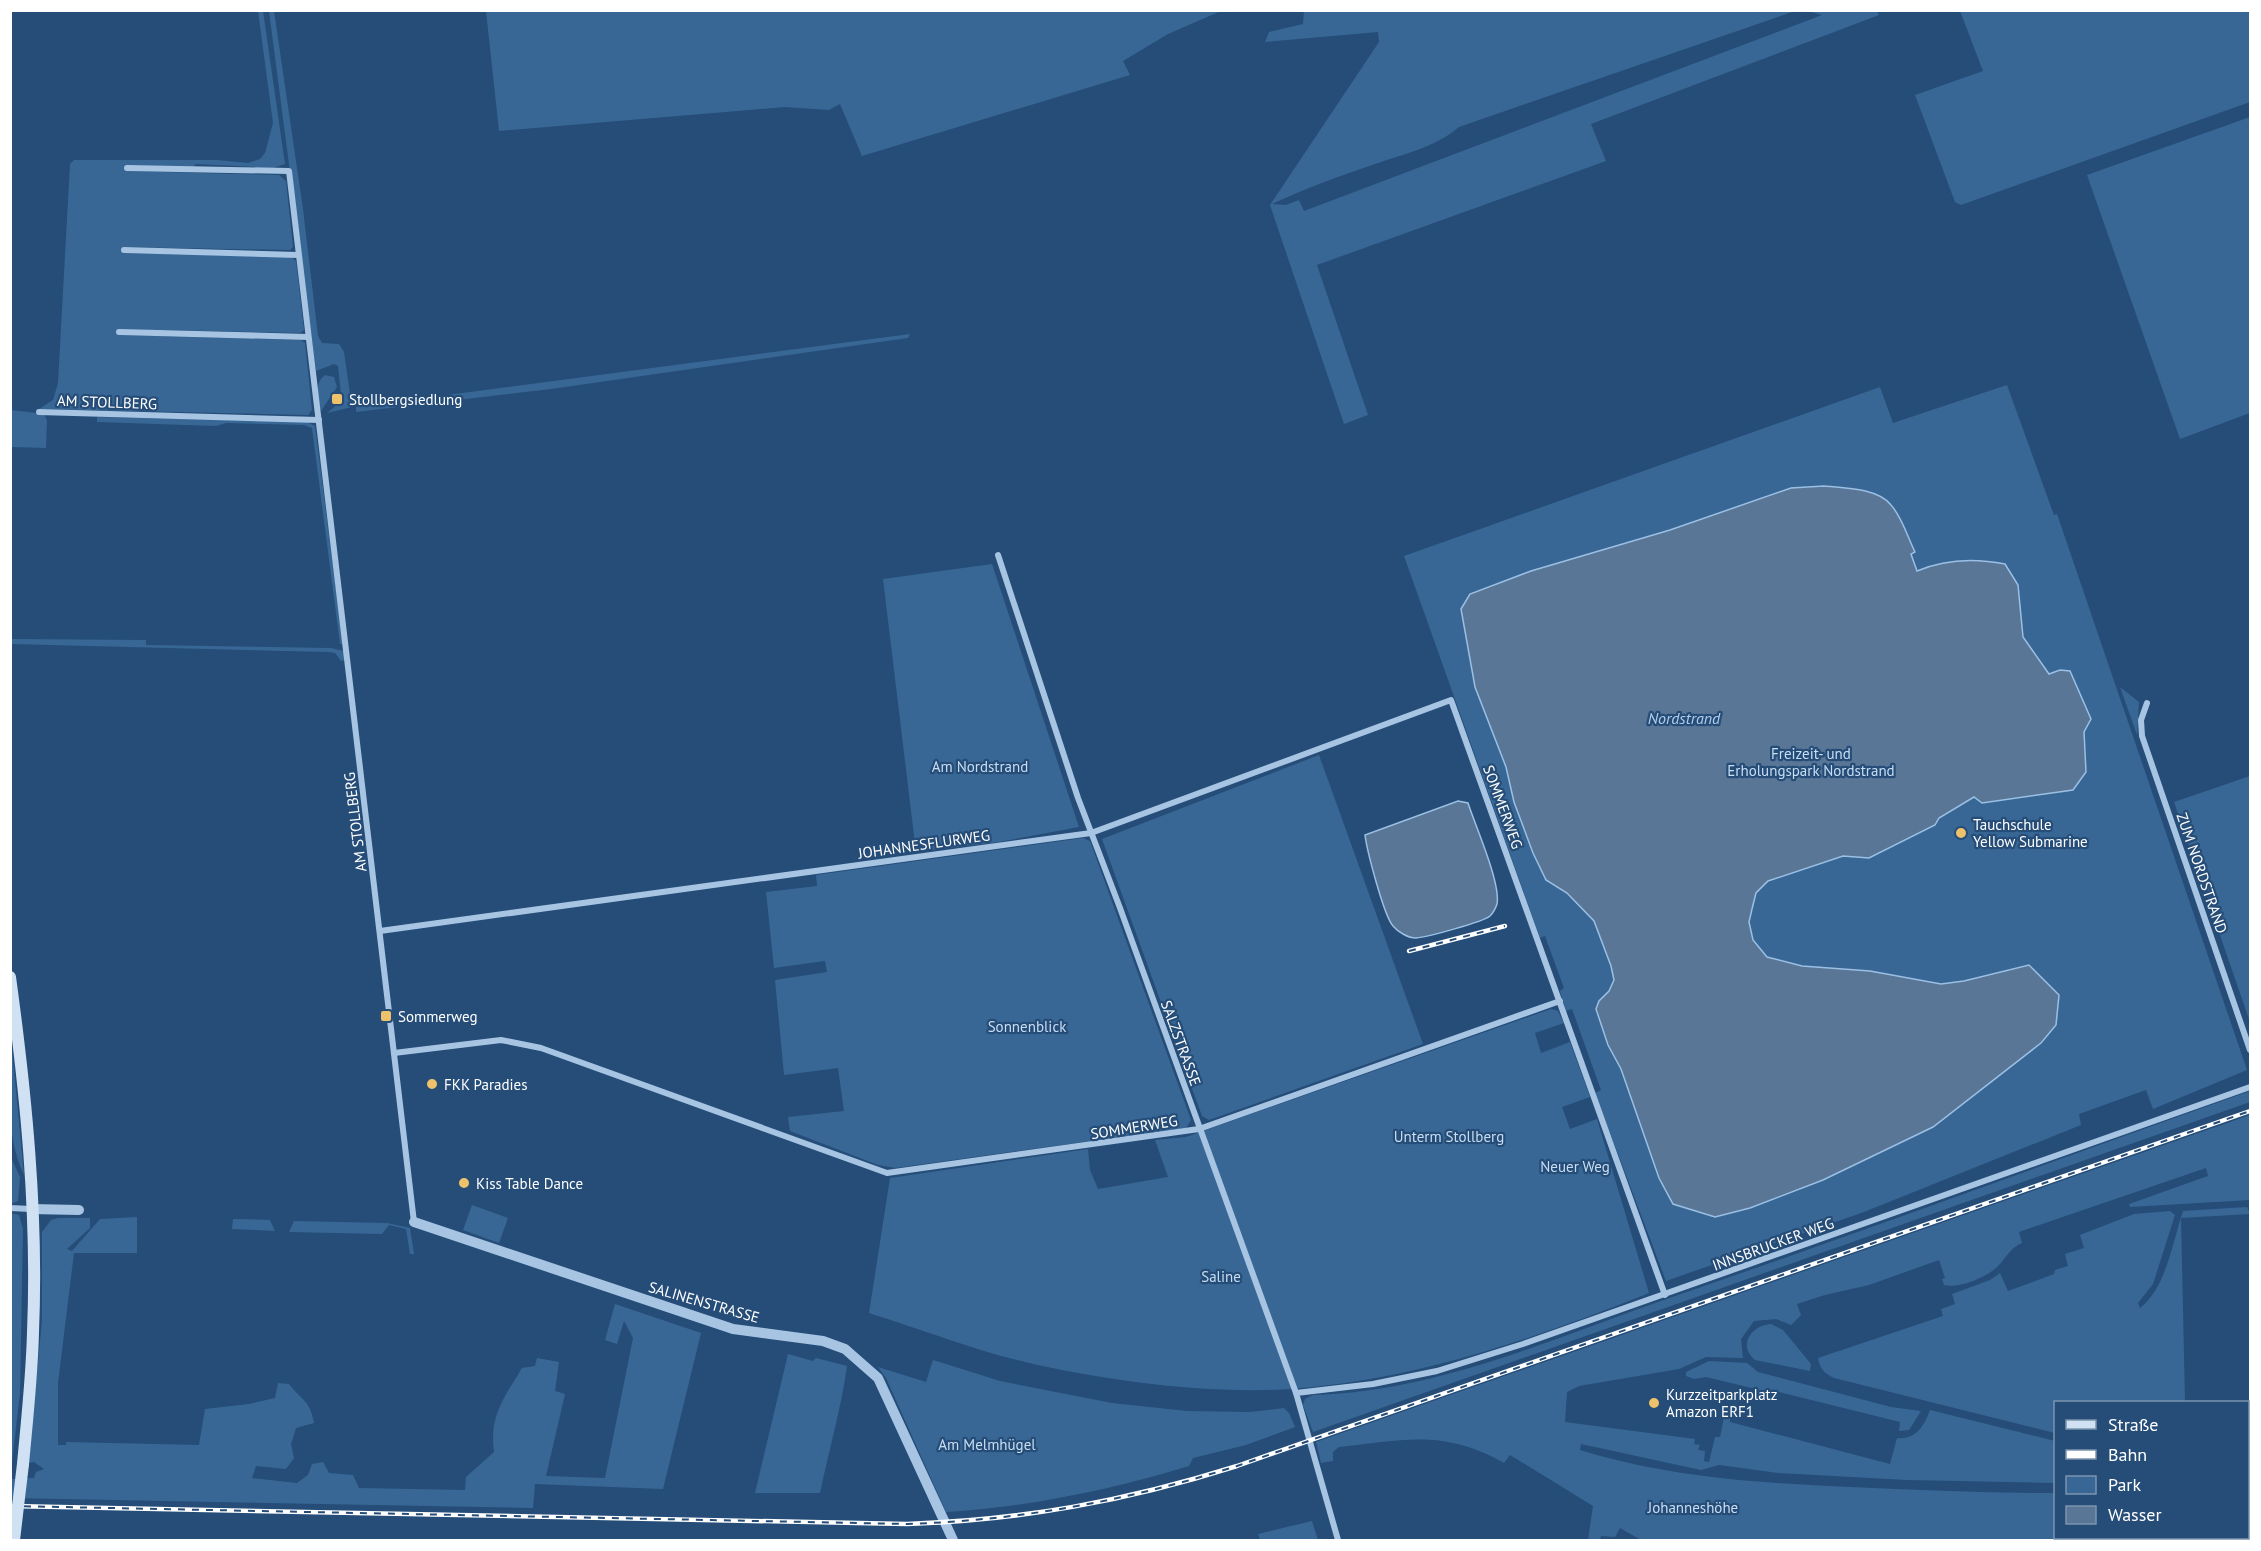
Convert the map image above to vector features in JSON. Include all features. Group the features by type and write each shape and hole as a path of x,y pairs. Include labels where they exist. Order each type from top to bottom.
{"main road":[{"path":"10,977 22,1068 31,1209 33,1330 23,1464 14,1540"}],"street":[{"name":"AM STOLLBERG","path":"127,168 289,171 414,1222"},
{"path":"123,250 298,255"},
{"path":"119,332 308,337"},
{"name":"AM STOLLBERG","path":"39,412 319,420"},
{"name":"SALZSTRASSE","path":"998,555 1091,833 1296,1393 1338,1540"},
{"name":"JOHANNESFLURWEG","path":"380,931 1091,833 1451,700"},
{"name":"SOMMERWEG","path":"394,1053 501,1040 541,1048 888,1173 1199,1129 1560,1001 1451,700"},
{"name":"ZUM NORDSTRAND","path":"2146,703 2141,720 2142,736 2250,1050"},
{"path":"1560,1001 1665,1295"},
{"name":"INNSBRUCKER WEG","path":"1296,1393 1373,1384 1437,1371 1523,1344 2250,1087"},
{"path":"10,1208 79,1210"},
{"name":"SALINENSTRASSE","path":"414,1222 733,1329 837,1345 857,1358 878,1378 953,1540"}],"green space":[{"path":"486,10 1221,11 1168,34 1123,61 1130,75 862,156 840,104 829,110 785,107 499,131"},
{"path":"1304,10 1795,11 1459,127 1430,145 1323,182 1272,204 1286,205 1299,200 1304,211 1822,15 1808,11 1877,11 1879,15 1591,124 1606,161 1317,265 1368,415 1344,424 1270,205 1379,42 1378,32 1265,42 1269,32 1303,24"},
{"path":"258,11 263,11 285,164 273,168 196,164 193,167 127,166 127,171 279,175 286,181 293,247 290,250 123,247 122,253 291,257 296,261 304,330 300,333 165,330 118,335 301,340 305,343 312,410 308,415 39,409 53,400 58,383 70,164 74,160 217,160 248,163 260,159 265,153 273,123"},
{"path":"269,11 274,11 303,209 318,336 322,343 339,344 344,352 352,407 327,413 338,404 341,395 338,366 334,364 316,371"},
{"path":"1960,11 2250,11 2250,102 1961,205 1955,202 1915,95 1983,71"},
{"path":"2250,117 2250,413 2180,439 2087,175"},
{"path":"910,334 908,338 551,389 356,412 356,407"},
{"path":"325,375 334,377 337,387 321,411 318,387"},
{"name":"Freizeit- und Erholungspark Nordstrand","path":"2007,385 2054,515 2057,514 2247,1070 2153,1109 2146,1090 2079,1114 2081,1125 1864,1212 1666,1281 1595,1093 1601,1090 1572,1009 1566,1011 1560,991 1564,988 1545,936 1540,938 1404,556 1880,387 1893,423"},
{"path":"11,410 44,414 47,420 46,448 11,447"},
{"path":"97,417 307,422 315,426 343,644 340,644 312,428 304,425 226,423 216,426 97,422"},
{"name":"Am Nordstrand","path":"992,564 1079,827 999,842 916,852 883,579"},
{"path":"11,639 146,640 146,645 331,648 344,651 345,660 341,661 335,653 328,652 11,644"},
{"path":"2120,687 2139,702 2137,735"},
{"path":"1319,755 1423,1044 1209,1120 1202,1116 1102,839"},
{"path":"2250,776 2250,1022 2174,802"},
{"name":"Sonnenblick","path":"1083,838 1090,841 1191,1120 1186,1128 895,1168 878,1165 790,1131 788,1117 844,1111 838,1068 784,1075 775,980 827,972 825,961 774,968 766,892 817,886 816,875"},
{"path":"1551,1009 1558,1011 1564,1023 1535,1033 1541,1053 1570,1042 1590,1097 1562,1107 1570,1129 1597,1119 1649,1293 1484,1352 1357,1381 1279,1390 1206,1389 1094,1376 986,1352 869,1313 890,1178 1088,1149 1090,1170 1098,1189 1168,1177 1155,1140 1186,1137"},
{"path":"10,1028 24,1175 17,1158 10,1122"},
{"path":"2250,1091 2250,1102 1313,1432 1303,1405 1305,1399 1313,1395 1358,1392 1403,1385 1490,1362"},
{"name":"Johanneshöhe","path":"2250,1115 2250,1200 2130,1207 2129,1204 2208,1176 2206,1168 2019,1232 2022,1243 1993,1270 1972,1281 1950,1286 1944,1285 1942,1279 1945,1278 1939,1260 1869,1285 1797,1304 1801,1315 1791,1325 1776,1319 1754,1321 1741,1339 1743,1358 1706,1357 1679,1369 1579,1386 1567,1392 1565,1422 1695,1439 1694,1444 1700,1445 1698,1450 1705,1451 1704,1461 1709,1462 1715,1437 1720,1437 1724,1417 1730,1418 1730,1422 1890,1464 1897,1438 1909,1437 1918,1431 1930,1410 2054,1441 2054,1483 1907,1480 1778,1473 1719,1465 1701,1470 1581,1444 1580,1450 1646,1467 1748,1481 1978,1492 2054,1493 2054,1539 2171,1540 1641,1540 1620,1528 1615,1537 1601,1536 1600,1540 1588,1540 1593,1506 1510,1455 1504,1463 1462,1445 1443,1441 1404,1440 1339,1447 1333,1452 1333,1461 1321,1463 1316,1442"},
{"path":"10,1155 20,1177 18,1201 11,1204"},
{"path":"472,1205 508,1218 499,1243 463,1230"},
{"path":"2247,1207 2250,1214 2181,1218 2185,1401 2054,1401 2054,1433 1834,1378 1821,1368 1818,1358 1943,1316 1941,1309 1955,1304 1952,1294 1990,1280 2000,1273 2008,1291 2054,1274 2055,1270 2068,1266 2065,1254 2084,1248 2080,1235 2134,1214 2170,1211 2175,1215 2153,1284 2138,1303 2140,1308 2149,1299 2162,1277 2183,1211"},
{"path":"11,1213 19,1215 23,1229 20,1393 11,1471"},
{"path":"137,1217 137,1253 74,1253 58,1383 58,1445 66,1445 66,1442 199,1445 205,1409 249,1404 275,1398 278,1383 289,1384 308,1405 314,1423 296,1428 291,1444 294,1458 286,1469 256,1466 252,1478 297,1483 308,1475 312,1464 323,1462 329,1473 353,1475 359,1488 465,1490 466,1477 494,1452 494,1428 504,1398 522,1368 535,1366 537,1358 559,1362 555,1391 565,1394 546,1476 605,1478 633,1338 624,1321 617,1344 605,1340 615,1304 701,1333 663,1489 535,1484 533,1508 11,1498 11,1479 34,1478 36,1472 44,1469 34,1462 28,1463 42,1321 42,1232 51,1220 90,1218 90,1228 67,1249 72,1251 100,1219"},
{"path":"233,1219 270,1220 275,1231 232,1229"},
{"path":"294,1221 387,1223 410,1228 414,1254 410,1254 406,1229 389,1225 382,1234 289,1232"},
{"path":"1771,1324 1783,1330 1811,1364 1810,1371 1755,1360 1750,1354 1747,1348 1749,1337 1758,1328"},
{"path":"788,1354 813,1361 816,1358 847,1366 820,1493 755,1493"},
{"name":"Am Melmhügel","path":"933,1360 1000,1381 1112,1403 1187,1411 1250,1412 1284,1408 1289,1413 1295,1427 1246,1445 1193,1458 1189,1466 1129,1483 1039,1502 946,1512 886,1378 878,1367 926,1382"},
{"path":"1709,1361 1747,1363 1758,1372 1891,1407 1921,1411 1909,1430 1899,1431 1900,1422 1771,1390 1770,1395 1756,1392 1756,1389 1706,1377 1694,1379 1686,1376 1686,1372"},
{"path":"1312,1521 1318,1540 1260,1540 1258,1534"},
{"path":"2192,1539 2244,1539 2243,1540"}],"water":[{"name":"Nordstrand","path":"1824,486 1860,490 1885,499 1898,515 1915,552 1911,554 1917,571 1938,564 1960,561 2005,564 2018,585 2023,637 2049,674 2060,670 2070,671 2091,719 2084,732 2086,772 2073,790 1982,803 1974,797 1939,818 1935,825 1869,858 1843,856 1768,881 1756,893 1749,922 1753,940 1767,957 1802,966 1870,971 1941,984 1964,981 2029,965 2059,995 2056,1025 2041,1043 1933,1127 1823,1180 1750,1208 1715,1217 1673,1204 1659,1178 1621,1069 1608,1045 1596,1009 1614,980 1611,966 1594,921 1567,893 1546,880 1533,853 1514,802 1506,767 1475,687 1461,609 1470,594 1531,571 1670,530 1791,488"},
{"path":"1458,801 1468,803 1495,882 1497,904 1490,916 1485,919 1431,935 1410,937 1393,926 1389,920 1376,883 1365,835"}],"railway":[{"path":"1409,951 1505,926"},
{"path":"10,1506 907,1524 992,1518 1074,1507 1155,1489 1237,1466 2250,1111"}],"place":[{"name":"Stollbergsiedlung","path":"337,399"},
{"name":"Tauchschule Yellow Submarine","path":"1961,833"},
{"name":"Sommerweg","path":"386,1016"},
{"name":"FKK Paradies","path":"432,1084"},
{"name":"Kiss Table Dance","path":"464,1183"},
{"name":"Kurzzeitparkplatz Amazon ERF1","path":"1654,1403"}],"park label":[{"name":"Unterm Stollberg","path":"1449,1136"},
{"name":"Neuer Weg","path":"1575,1166"},
{"name":"Saline","path":"1221,1276"}]}
